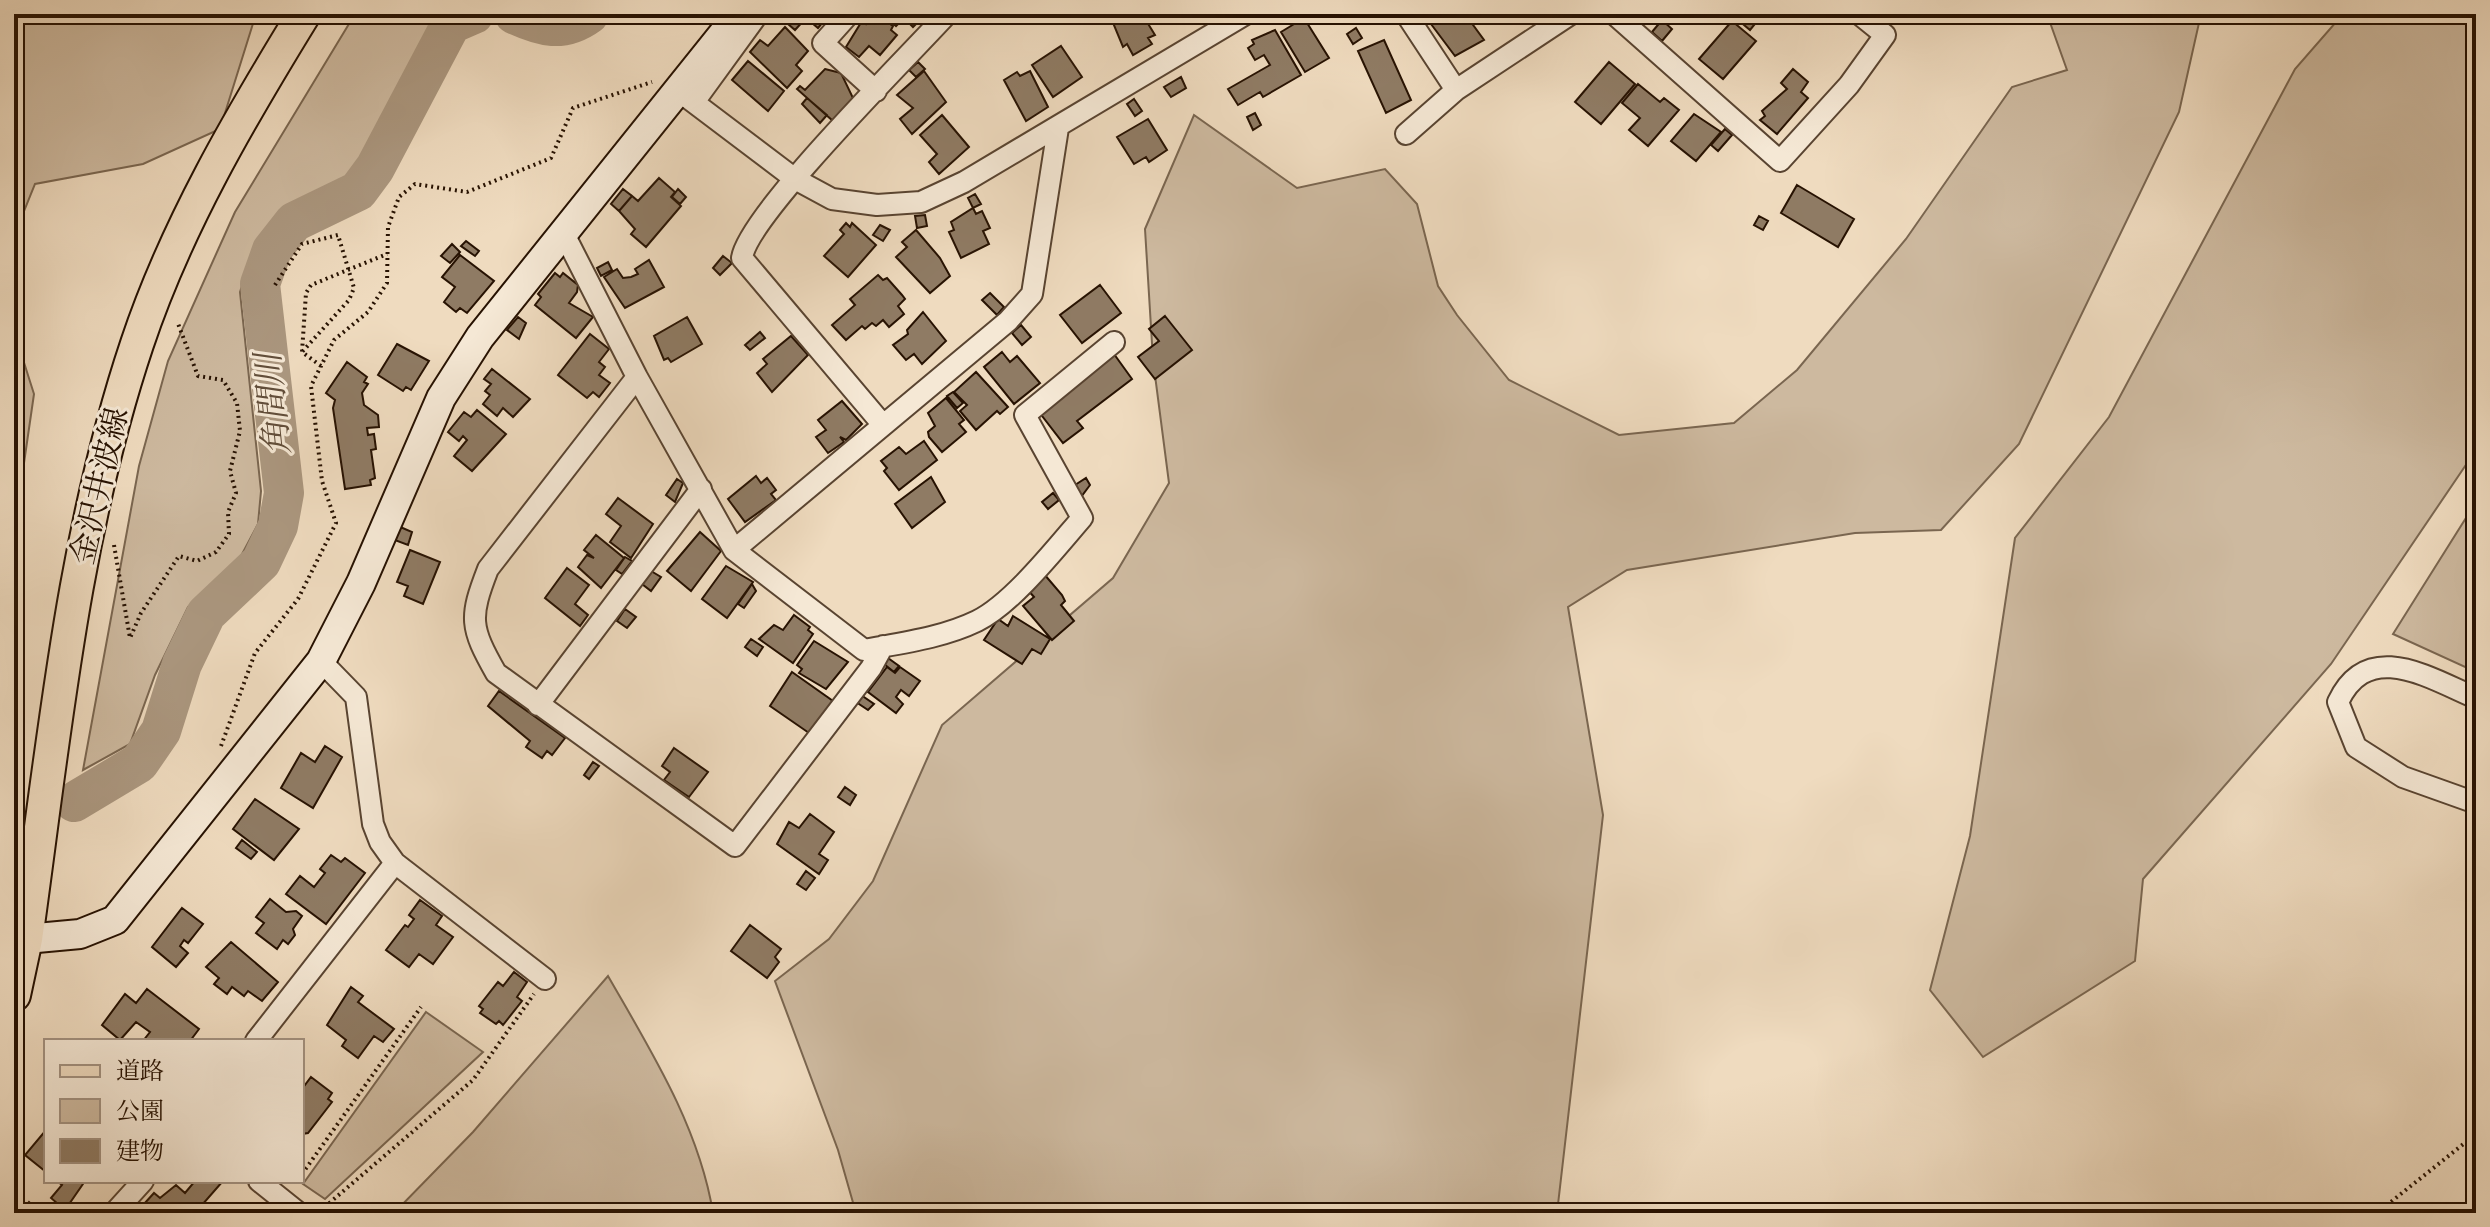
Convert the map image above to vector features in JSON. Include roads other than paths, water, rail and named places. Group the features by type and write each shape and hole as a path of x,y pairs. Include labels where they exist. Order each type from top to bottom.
{"main road":[{"name":"金沢井波線","path":"14,995 26,939 78,581 104,451 138,341 193,208 304,14"}],"street":[{"path":"26,939 80,934 115,920 321,661 361,583 441,398 480,337 739,14"},
{"path":"679,92 758,14"},
{"path":"849,14 823,43 876,91"},
{"path":"883,425 742,258 744,243 795,179 947,14"},
{"path":"679,92 795,179 832,199 877,205 921,202 964,182 1058,128 1246,14"},
{"path":"1406,14 1456,90"},
{"path":"1406,134 1456,90 1571,14"},
{"path":"1614,14 1780,161 1849,85 1885,35 1859,14"},
{"path":"734,550 1008,321 1032,294 1058,128"},
{"path":"563,232 637,377 734,550 864,650 949,633 980,620 1033,574 1082,518 1025,415 1114,342"},
{"path":"637,377 488,569 474,607 477,640 496,673 735,846 871,668 883,646"},
{"path":"538,705 701,489"},
{"path":"321,661 356,697 373,824 380,842 395,863 545,979"},
{"path":"2476,698 2405,668 2372,668 2347,683 2338,702 2356,747 2403,777 2476,803"},
{"path":"258,1039 395,863"},
{"path":"114,1213 141,1183"},
{"path":"262,1183 299,1213"}],"waterway":[{"name":"角間川","path":"74,802 139,763 161,731 182,664 206,614 261,562 278,526 284,493 260,284 272,250 294,222 358,191 375,168 451,24 474,14"},
{"name":"角間川","path":"514,14 552,26 570,24 589,14"}]}
